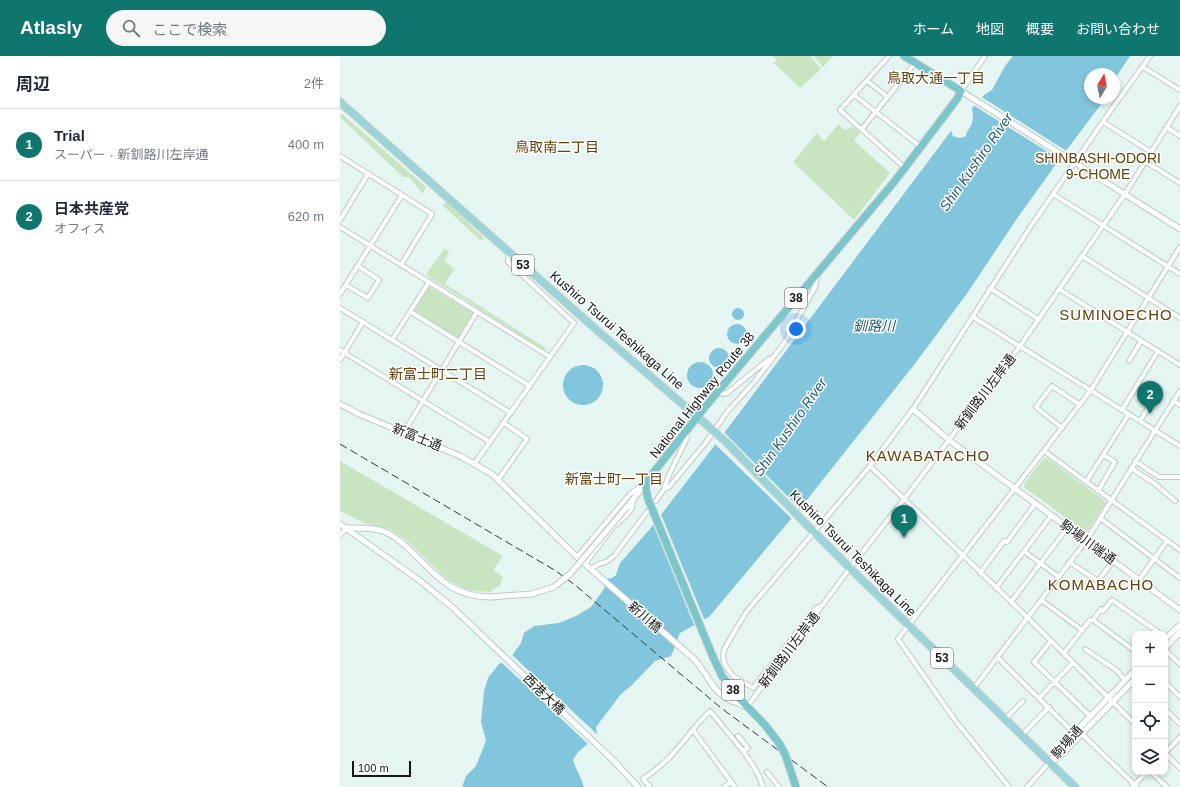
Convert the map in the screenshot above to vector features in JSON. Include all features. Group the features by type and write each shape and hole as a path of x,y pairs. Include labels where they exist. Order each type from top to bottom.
{"highway":[{"path":"904,56 964,93"},
{"name":"National Highway Route 38","path":"646,482 697,416 894,182 964,93"},
{"name":"38","path":"646,482 650,510 722,676 747,707 765,724 779,743 785,754 796,787"}],"main road":[{"name":"Kushiro Tsurui Teshikaga Line","path":"340,102 508,252 732,448 850,568 1075,787"}],"street":[{"path":"889,56 840,110 905,168"},
{"path":"821,606 816,608 753,688 733,676 722,657 727,643 747,611 812,530 870,466 913,409 1031,226 1150,56"},
{"path":"982,57 964,93 1180,229"},
{"path":"862,129 915,63"},
{"path":"1142,67 1180,90"},
{"path":"867,80 888,97"},
{"path":"854,95 921,147"},
{"name":"新釧路川左岸通","path":"747,707 821,606 1020,346 1125,194 1180,106"},
{"path":"1103,122 1151,152"},
{"path":"1166,127 1180,136"},
{"path":"340,156 432,214 400,264"},
{"path":"1146,162 1180,183"},
{"path":"340,220 368,174"},
{"path":"1053,194 1180,274"},
{"path":"340,294 402,196"},
{"path":"340,227 550,357"},
{"path":"1009,787 955,720 898,640 1091,390 1180,247"},
{"path":"475,463 574,323 508,262 508,252"},
{"path":"1082,256 1180,318"},
{"path":"346,285 368,298 379,280 358,266"},
{"path":"656,500 664,490 669,487 707,441 726,412 755,380 785,342 816,287 817,274"},
{"path":"392,340 429,282"},
{"path":"990,288 1038,319"},
{"path":"1059,289 1180,365"},
{"path":"340,308 510,414"},
{"path":"410,312 530,386"},
{"path":"404,432 476,312"},
{"path":"972,317 1180,446"},
{"path":"340,360 363,322"},
{"path":"1129,361 1141,341"},
{"path":"340,350 490,442"},
{"path":"1122,410 1158,351"},
{"path":"717,392 723,394 727,393 775,354"},
{"path":"1062,428 1036,407 1052,386 1080,405"},
{"path":"974,688 1086,541 1180,391"},
{"path":"1140,421 1157,393"},
{"path":"1174,401 1180,405"},
{"name":"新富士通","path":"340,404 475,463 492,474 577,557"},
{"name":"駒場川端通","path":"913,409 949,440 1180,610"},
{"path":"1086,482 1129,414"},
{"path":"498,480 527,439 504,423"},
{"path":"664,490 669,475 687,438 686,432"},
{"path":"1044,451 1180,550"},
{"path":"1098,491 1115,462 1103,455"},
{"path":"1135,461 1159,477 1180,477"},
{"path":"870,466 905,498 1132,721"},
{"path":"1131,468 1155,484 1174,501"},
{"path":"1155,484 1159,477"},
{"path":"340,534 347,528 367,528 384,531 405,545 433,574 449,586 466,594 490,597 532,594 554,587 570,574 633,500 646,482"},
{"path":"577,557 630,494 646,482"},
{"path":"585,564 632,508 633,500"},
{"path":"980,573 1004,541 1006,542 1036,504"},
{"path":"590,568 606,562 614,556 650,510"},
{"path":"996,588 1051,516"},
{"path":"1100,518 1180,578"},
{"name":"西港大橋","path":"340,524 419,580 451,606 613,760 637,785"},
{"path":"1011,602 1068,528"},
{"path":"1140,580 1167,541"},
{"path":"1025,552 1059,577"},
{"name":"新川橋","path":"577,557 694,659 701,666 714,687 719,692 727,699 747,707"},
{"path":"1070,562 1098,581 1113,561"},
{"path":"1042,600 1082,630"},
{"path":"1064,653 1090,620 1093,620 1101,609 1103,611 1112,600 1157,631"},
{"path":"1093,620 1132,649"},
{"path":"1168,636 1180,625"},
{"path":"1168,646 1180,632"},
{"path":"1051,641 1034,662 1090,716"},
{"path":"1084,648 1116,670 1125,680"},
{"path":"1168,652 1180,664"},
{"path":"997,657 1074,732"},
{"path":"1039,698 1074,663"},
{"name":"駒場通","path":"1050,762 1056,752 1074,732 1132,673"},
{"name":"駒場通","path":"1050,762 1060,756 1132,682"},
{"path":"1168,685 1180,697"},
{"path":"1005,719 1023,701"},
{"path":"1022,735 1049,707"},
{"path":"650,787 643,779 670,757 710,711 753,765 763,787"},
{"path":"1168,712 1180,724"},
{"path":"693,730 735,787"},
{"path":"1082,734 1135,786 1144,775"},
{"path":"738,736 748,748 743,751"},
{"path":"1168,750 1180,737"},
{"path":"1168,756 1180,768"},
{"path":"1027,787 1050,762"},
{"path":"767,772 779,787"},
{"path":"1154,775 1167,787"},
{"path":"724,787 731,782"}],"green space":[{"path":"773,56 811,56 821,69 800,88 774,63 777,61"},
{"path":"814,56 833,56 823,67"},
{"path":"342,114 426,187 423,194 409,177 403,177 340,117"},
{"path":"839,124 844,130 853,127 860,133 854,141 890,173 854,220 793,162 817,133 824,141"},
{"path":"447,202 485,239 480,240 442,205"},
{"path":"444,249 449,251 445,261 454,269 445,284 546,348 544,350 426,275"},
{"path":"428,286 473,313 458,338 412,311"},
{"path":"1044,458 1047,458 1105,501 1106,503 1087,532 1024,487 1024,484"},
{"path":"340,461 503,556 493,570 503,577 500,585 490,592 466,590 448,580 405,539 390,529 364,523 340,511"}],"water":[{"name":"釧路川","path":"1013,56 1130,56 1120,71 1120,68 1084,68 1084,104 1101,104 1099,107 1018,217 968,292 917,361 806,501 709,617 680,633 671,656 655,661 632,685 621,694 596,727 597,736 578,752 573,760 584,787 462,787 466,776 476,766 486,741 481,722 484,691 488,678 499,664 511,657 521,643 524,633 534,626 559,623 576,616 591,607 604,589 606,579 612,578 616,575 620,563 650,529 728,428 951,131 953,136 958,138 965,137 973,118 972,108 984,95 992,90 1005,66"},
{"path":"736,308 740,308 744,314 740,320 736,320 732,316 732,312"},
{"path":"737,324 744,327 747,334 744,341 737,344 730,341 727,334 730,327"},
{"path":"719,348 726,351 729,358 726,365 719,368 712,365 709,358 712,351"},
{"path":"700,362 709,366 713,375 709,384 700,388 691,384 687,375 691,366"},
{"path":"583,365 591,367 597,371 601,377 603,385 601,393 597,399 591,403 583,405 575,403 569,399 565,393 563,385 565,377 569,371 575,367"}],"pier":[{"path":"980,96 1068,152 1061,160 973,105"},
{"path":"723,431 801,510 793,520 714,443"},
{"path":"660,512 705,621 695,627 652,522"},
{"path":"511,654 599,736 589,745 500,661"}],"railway":[{"path":"340,444 556,571 575,585 721,708 828,787"}],"place":[{"name":"日本共産党","path":"1150,414"},
{"name":"Trial","path":"904,538"}],"district":[{"name":"鳥取大通一丁目","path":"936,78"},
{"name":"鳥取南二丁目","path":"557,147"},
{"name":"SHINBASHI-ODORI 9-CHOME","path":"1098,166"},
{"name":"SUMINOECHO","path":"1116,314"},
{"name":"新富士町二丁目","path":"438,374"},
{"name":"KAWABATACHO","path":"928,455"},
{"name":"新富士町一丁目","path":"614,479"},
{"name":"KOMABACHO","path":"1101,584"}],"water label":[{"name":"Shin Kushiro River","path":"976,162"},
{"name":"Shin Kushiro River","path":"790,427"}]}
